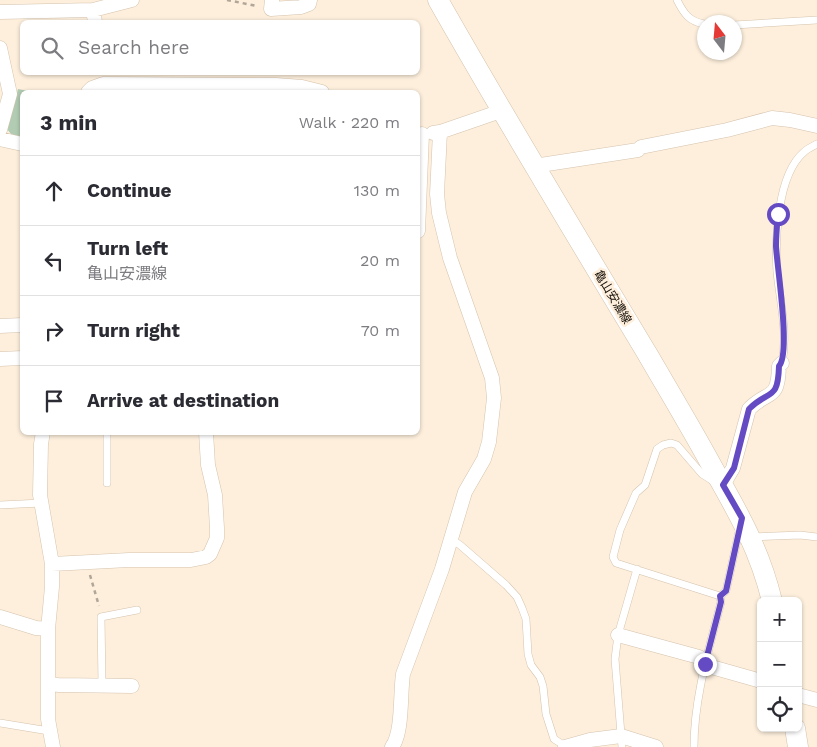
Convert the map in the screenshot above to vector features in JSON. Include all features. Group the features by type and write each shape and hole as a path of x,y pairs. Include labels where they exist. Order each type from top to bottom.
{"main road":[{"name":"亀山安濃線","path":"438,0 501,111 742,518 766,577 771,597"},
{"path":"796,732 798,747"}],"street":[{"path":"0,12 78,5 94,16 132,0"},
{"path":"272,5 301,7 309,4 310,0"},
{"path":"0,48 10,94 0,130"},
{"path":"90,90 102,78 211,89 247,89 276,85 314,90"},
{"path":"420,134 440,132 501,111"},
{"path":"534,166 638,150 641,147 727,130 772,118 817,126"},
{"path":"392,747 398,734 400,723 400,690 403,674 422,626 469,483 480,469 484,459 489,442 494,398 492,378 450,258 439,214 437,194 440,132"},
{"path":"0,139 20,144"},
{"path":"0,326 20,325"},
{"path":"0,359 20,358"},
{"path":"723,485 734,468 749,409 772,393 778,382 779,366 782,363"},
{"path":"42,435 40,495 52,564 48,629 48,683 49,731 53,747"},
{"path":"52,564 148,559 191,560 210,554 217,538 217,528 215,495 208,465 206,435"},
{"path":"0,617 36,628 48,629"},
{"path":"618,635 699,657 708,666 757,680"},
{"path":"48,683 58,685 132,686"},
{"path":"802,696 817,700"},
{"path":"565,746 590,740 621,741 656,747"}],"lane":[{"path":"677,0 682,9 693,21 697,22"},
{"path":"742,25 817,20"},
{"path":"782,363 784,328 776,243 778,214 784,186 795,164 804,152 817,144"},
{"path":"107,435 107,482"},
{"path":"720,596 616,563 613,557 620,530 636,493 644,485 657,449 663,445 671,443 677,445 702,474 723,485"},
{"path":"0,505 42,503"},
{"path":"720,596 726,591 742,518"},
{"path":"751,538 800,535 817,537"},
{"path":"451,539 517,597 526,619 528,654 531,665 540,677 543,686 546,714 554,739 565,746"},
{"path":"621,741 614,659 618,635 637,569"},
{"path":"694,747 694,735 705,664 721,602 720,596"},
{"path":"102,685 101,617 136,610"},
{"path":"0,723 49,731"}],"path":[{"path":"227,0 272,5"},
{"path":"86,562 101,617"}],"green space":[{"path":"18,89 23,90 20,90 20,137 11,134 7,129"}],"route":[{"path":"705,664 721,602 720,596 726,591 742,518 723,485 734,468 749,409 772,393 778,382 779,366 782,363 784,328 777,272 778,214"}]}
